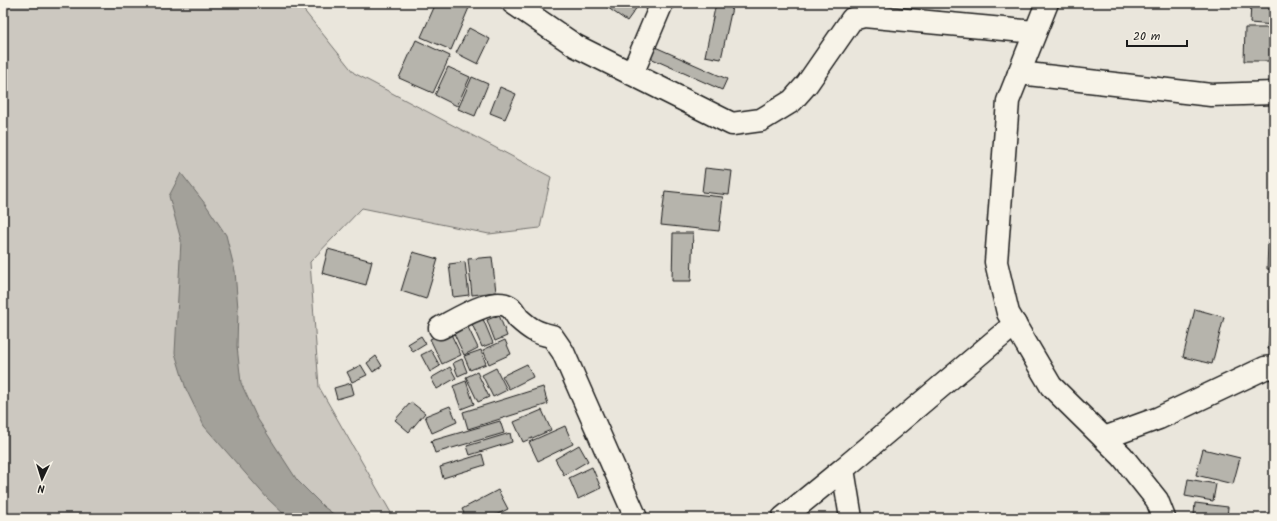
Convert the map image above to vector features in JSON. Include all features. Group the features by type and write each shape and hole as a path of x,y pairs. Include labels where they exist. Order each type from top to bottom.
{"street":[{"path":"513,3 576,46 732,124 761,120 792,101 807,84 852,20 864,16 1035,32"},
{"path":"632,74 662,3"},
{"path":"1047,3 1008,101 996,262 1008,312 1051,386 1122,456 1157,500 1164,518"},
{"path":"1019,73 1211,95 1274,93"},
{"path":"440,328 476,310 495,303 503,304 510,308 530,328 539,334 552,336 563,352 636,518"},
{"path":"783,518 1015,324"},
{"path":"1104,438 1160,418 1265,368 1274,367"},
{"path":"843,469 850,518"}],"shaded area":[{"path":"3,3 298,3 354,73 551,177 540,228 489,234 362,208 310,262 319,387 394,518 3,518"},
{"path":"181,173 206,205 226,235 235,271 238,309 237,346 241,383 257,418 297,480 324,507 339,518 288,518 267,498 204,426 186,389 175,353 181,240 169,196"}],"building":[{"path":"436,3 471,3 451,50 421,37"},
{"path":"601,3 640,3 627,21"},
{"path":"716,3 733,3 721,59 705,56"},
{"path":"1251,3 1274,3 1274,25 1250,23"},
{"path":"469,28 490,39 478,64 456,53"},
{"path":"1245,28 1274,28 1274,61 1244,61"},
{"path":"416,40 450,56 433,93 399,78"},
{"path":"653,46 727,79 722,90 648,57"},
{"path":"448,67 470,77 457,106 435,95"},
{"path":"472,77 488,84 475,116 458,109"},
{"path":"500,87 516,94 505,119 490,113"},
{"path":"705,168 732,171 729,195 702,192"},
{"path":"665,191 723,197 719,231 661,225"},
{"path":"673,233 693,233 691,281 672,281"},
{"path":"1268,241 1274,241 1274,270 1267,269"},
{"path":"328,249 372,261 366,285 322,273"},
{"path":"413,252 438,259 426,299 401,291"},
{"path":"492,257 496,292 472,295 468,259"},
{"path":"465,262 469,295 453,297 449,264"},
{"path":"1272,292 1274,292 1274,350 1268,349"},
{"path":"1195,309 1224,317 1212,364 1183,357"},
{"path":"499,315 507,336 495,341 487,320"},
{"path":"483,319 493,343 482,347 472,324"},
{"path":"465,321 478,348 464,355 451,327"},
{"path":"449,330 461,355 442,364 430,339"},
{"path":"421,336 426,344 413,352 408,344"},
{"path":"505,340 511,354 489,364 483,350"},
{"path":"431,350 440,366 430,372 421,355"},
{"path":"481,350 486,364 470,370 464,356"},
{"path":"376,356 382,366 373,372 367,363"},
{"path":"462,359 467,372 458,376 453,363"},
{"path":"527,364 533,377 509,389 502,376"},
{"path":"361,365 367,375 352,382 347,372"},
{"path":"450,367 456,378 437,389 431,378"},
{"path":"496,368 507,390 493,397 482,375"},
{"path":"477,372 489,397 478,402 466,377"},
{"path":"466,381 474,404 461,409 453,386"},
{"path":"351,383 354,394 337,399 334,388"},
{"path":"543,387 548,404 468,429 463,412"},
{"path":"411,402 425,413 409,432 395,420"},
{"path":"450,406 457,422 432,433 425,416"},
{"path":"542,410 551,430 523,442 514,422"},
{"path":"500,421 504,433 435,453 431,441"},
{"path":"565,426 573,444 538,461 529,442"},
{"path":"510,433 512,442 470,455 467,446"},
{"path":"579,445 588,461 564,475 555,459"},
{"path":"1203,449 1240,458 1233,484 1196,475"},
{"path":"482,454 485,465 443,478 440,467"},
{"path":"592,467 601,488 578,499 569,478"},
{"path":"1188,479 1216,484 1213,501 1185,496"},
{"path":"498,490 508,509 490,518 466,518 462,509"},
{"path":"1195,503 1228,507 1227,518 1194,515"}]}
